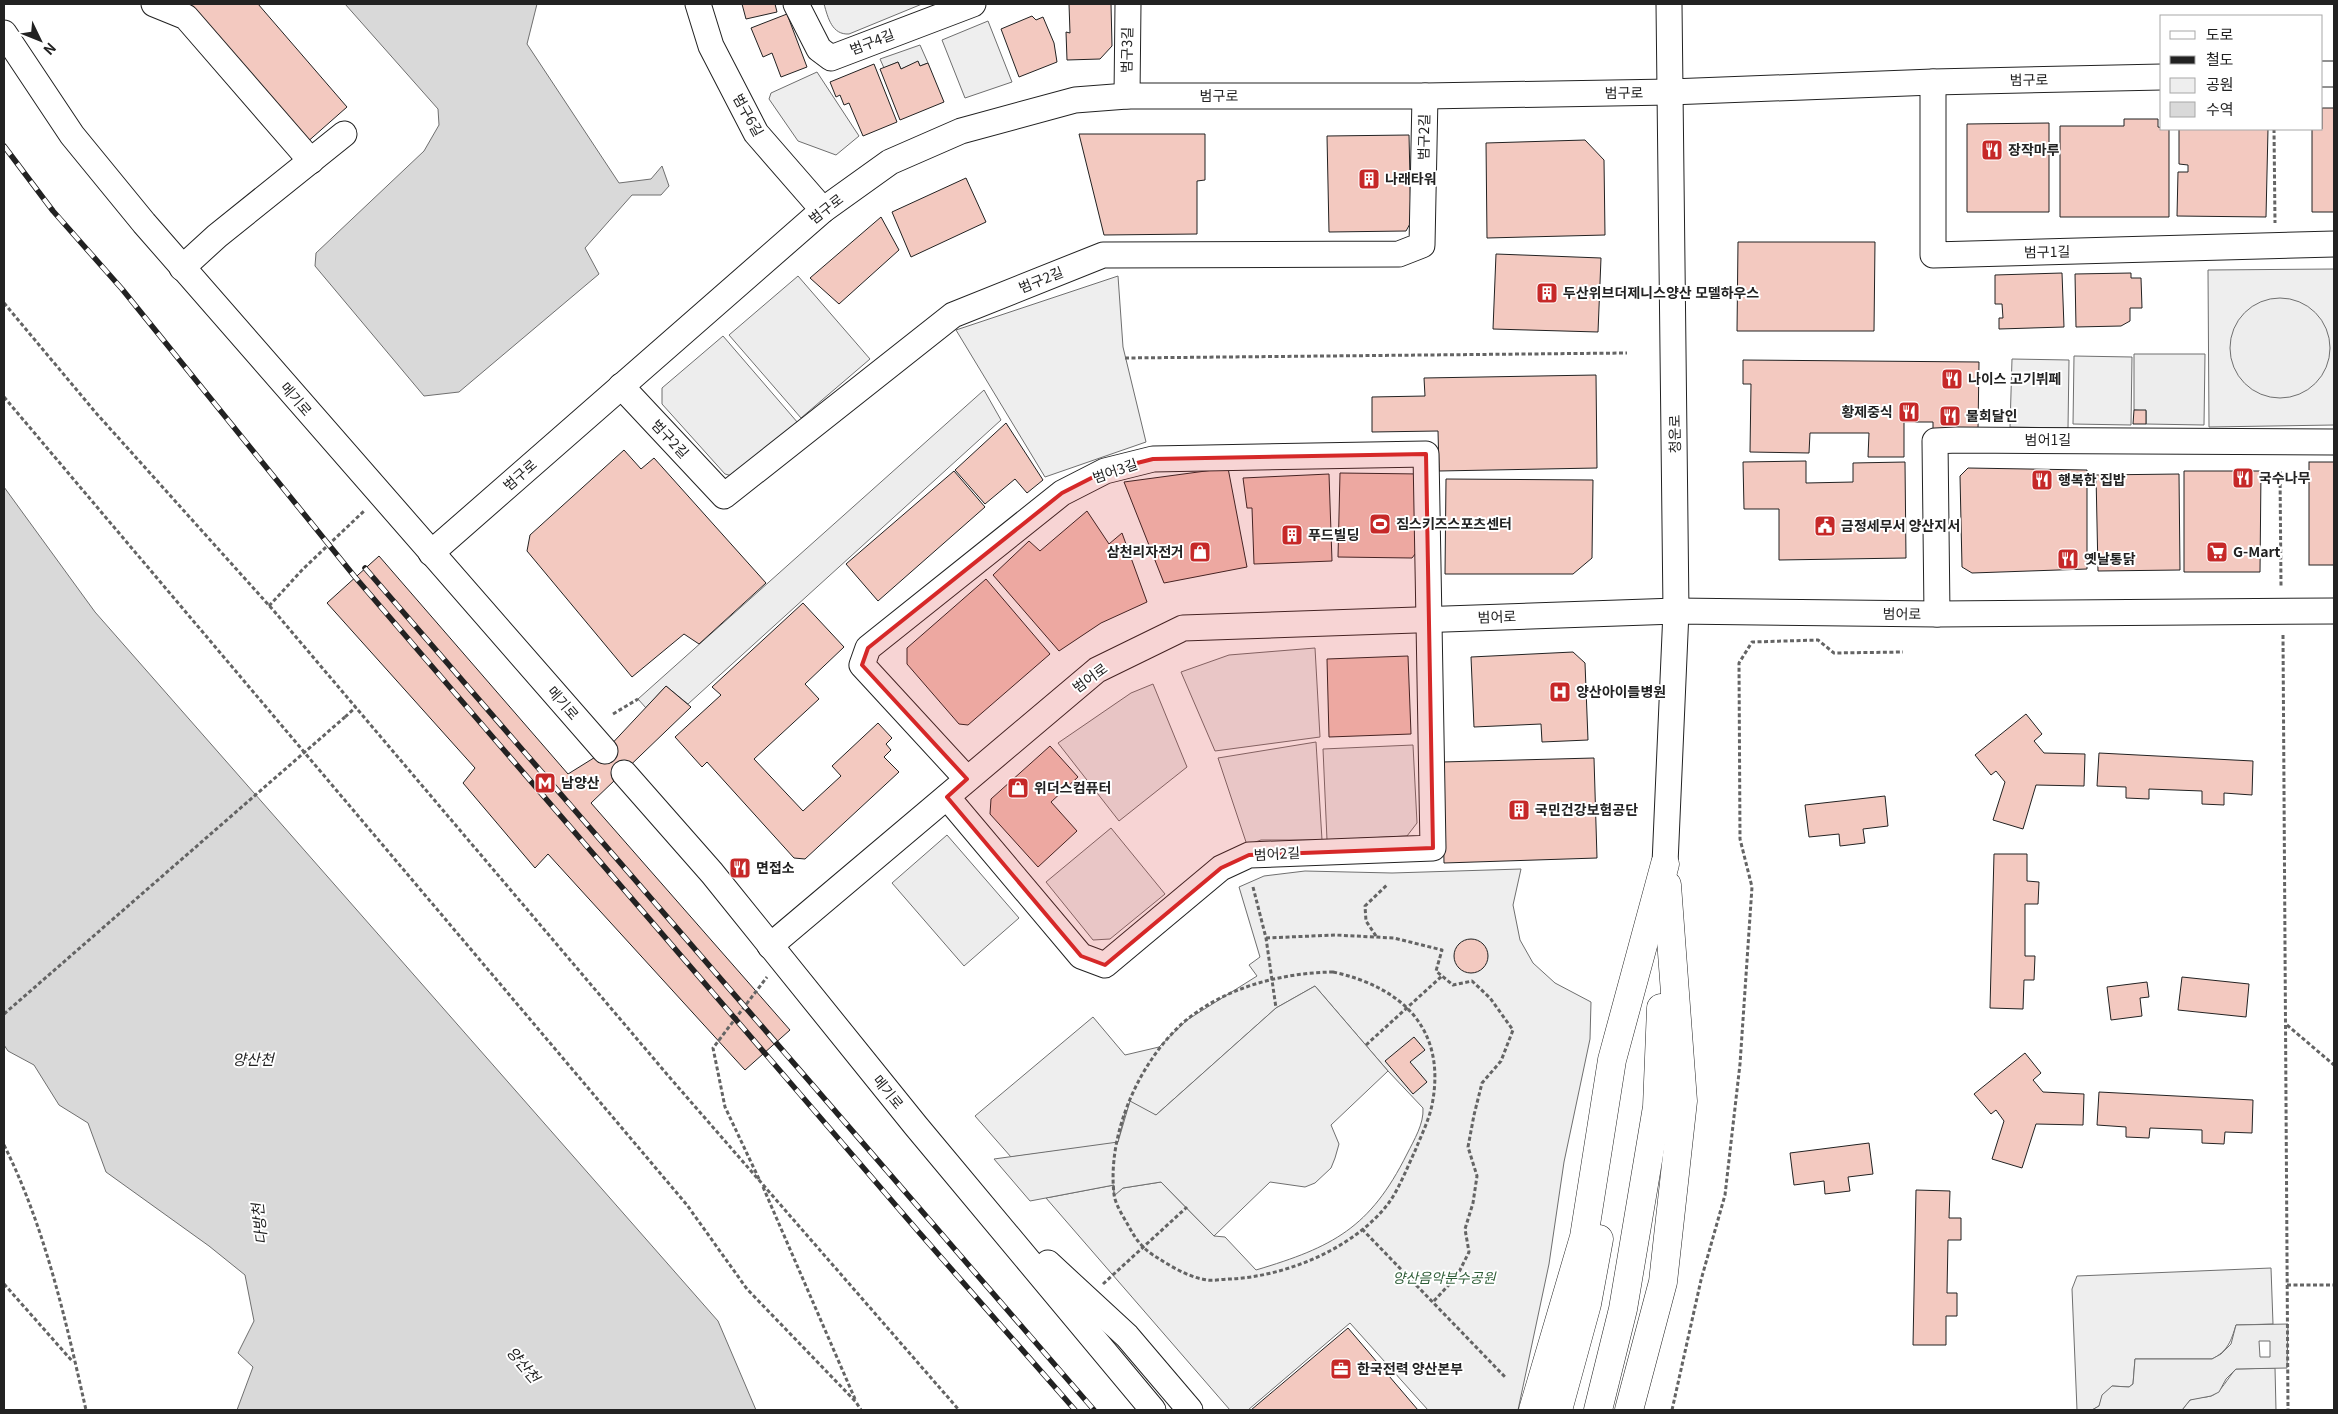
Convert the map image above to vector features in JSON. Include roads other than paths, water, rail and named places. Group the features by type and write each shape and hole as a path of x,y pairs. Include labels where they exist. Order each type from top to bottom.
{"main road":[{"path":"1533,1410 1584,1237 1612,1060 1666,864"},
{"path":"1558,1410 1587,1304 1666,864"},
{"path":"1598,1410 1623,1309 1657,1107 1666,864"},
{"path":"1629,1410 1663,1282 1683,1101 1666,864"}],"street":[{"path":"154,4 186,17 311,161"},
{"name":"범구6길","path":"698,4 711,46 756,133 823,210"},
{"name":"범구4길","path":"796,4 819,49 831,58 973,4"},
{"name":"범구3길","path":"1127,96 1128,4"},
{"name":"청운로","path":"1666,864 1676,611 1668,4"},
{"name":"메기로","path":"4,33 72,135 182,268 605,751"},
{"name":"범구로","path":"431,553 823,210 890,162 961,131 1075,100 1127,96 1425,96 1670,92 1932,82 2160,77"},
{"name":"범구1길","path":"1932,82 1933,255 2334,244"},
{"name":"범구2길","path":"622,386 724,496 953,315 1104,256 1399,254 1422,245 1425,96"},
{"path":"182,268 217,236 344,134"},
{"name":"범어1길","path":"1937,614 1935,442 1957,440 2334,442"},
{"name":"범어3길","path":"967,779 862,665 868,648 1062,493 1105,471 1153,459 1426,454 1428,620"},
{"name":"범어로","path":"776,952 946,797 1097,670 1183,628 1676,611 1937,614 2334,611"},
{"name":"범어2길","path":"946,797 1081,956 1105,965 1221,868 1249,855 1433,848 1428,620"},
{"name":"메기로","path":"624,773 712,873 971,1192 1153,1410"},
{"path":"971,1192 1127,1336 1190,1410"}],"water":[{"path":"345,4 537,4 527,44 619,183 651,179 662,166 669,186 661,195 632,195 585,248 599,274 459,392 424,396 315,266 316,253 424,151 439,125 438,109"},
{"name":"양산천","path":"4,487 95,612 718,1321 756,1410 237,1410 253,1367 238,1353 254,1321 245,1275 209,1246 106,1172 88,1123 59,1105 34,1065 8,1051 4,1045"}],"railway":[{"path":"4,146 53,211 122,289 355,577 917,1230 1075,1410"},
{"path":"365,568 1094,1410"}],"place":[{"name":"장작마루","path":"1992,150"},
{"name":"나래타워","path":"1369,179"},
{"name":"두산위브더제니스양산 모델하우스","path":"1547,293"},
{"name":"나이스 고기뷔페","path":"1952,379"},
{"name":"황제중식","path":"1909,412"},
{"name":"물회달인","path":"1950,416"},
{"name":"국수나무","path":"2243,478"},
{"name":"행복한 집밥","path":"2042,480"},
{"name":"짐스키즈스포츠센터","path":"1380,524"},
{"name":"금정세무서 양산지서","path":"1825,526"},
{"name":"푸드빌딩","path":"1292,535"},
{"name":"삼천리자전거","path":"1200,552"},
{"name":"G-Mart","path":"2217,552"},
{"name":"옛날통닭","path":"2068,559"},
{"name":"양산아이들병원","path":"1560,692"},
{"name":"남양산","path":"545,783"},
{"name":"위더스컴퓨터","path":"1018,788"},
{"name":"국민건강보험공단","path":"1519,810"},
{"name":"면접소","path":"740,868"},
{"name":"한국전력 양산본부","path":"1341,1369"}],"water label":[{"name":"다방천","path":"260,1224"}],"park label":[{"name":"양산음악분수공원","path":"1444,1278"}]}
